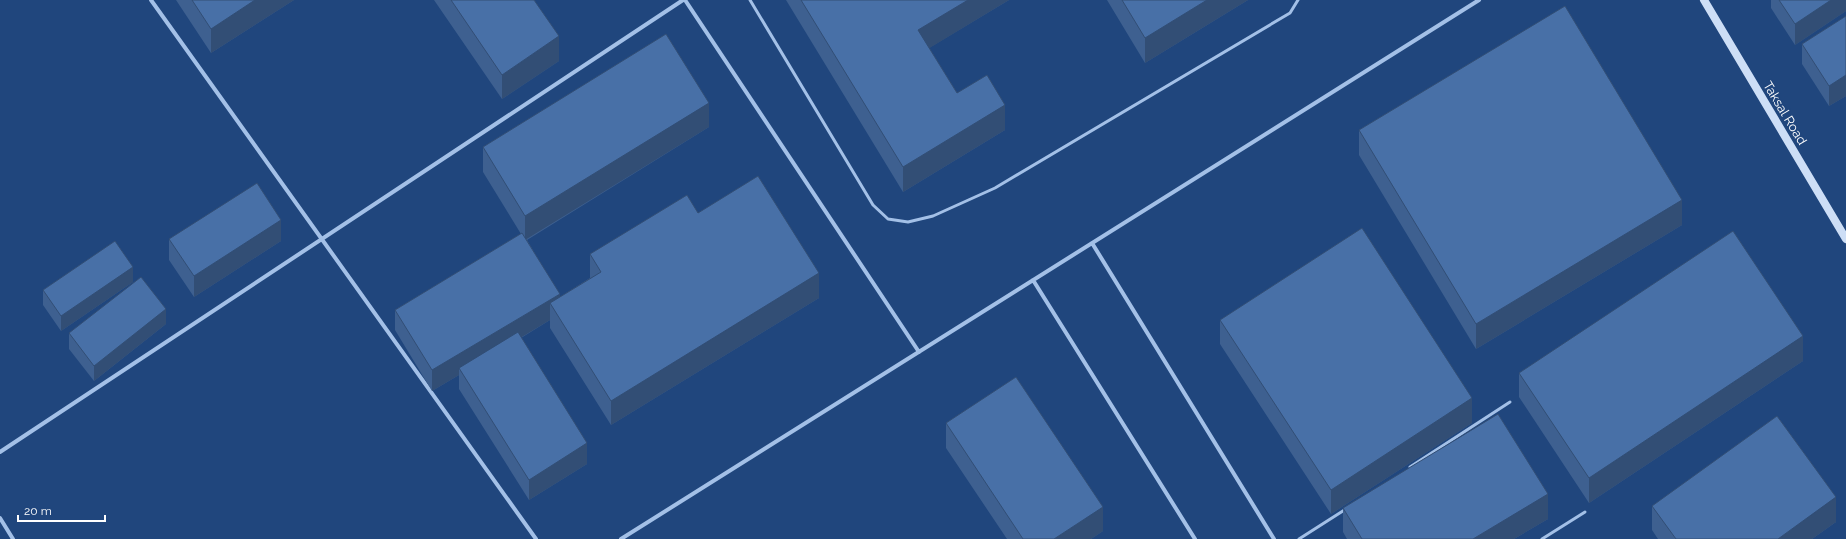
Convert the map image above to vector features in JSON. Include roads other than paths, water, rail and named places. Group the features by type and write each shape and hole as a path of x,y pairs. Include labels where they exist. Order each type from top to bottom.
{"street":[{"path":"151,0 536,539"},
{"path":"0,452 684,0 919,352"},
{"path":"621,539 1479,0"},
{"name":"Taksal Road","path":"1704,0 1846,239"},
{"path":"1092,243 1274,539"},
{"path":"1033,280 1195,539"},
{"path":"0,518 13,539"}],"lane":[{"path":"750,0 873,205 888,219 908,222 933,216 995,188 1290,13 1298,0"},
{"path":"1404,471 1510,402"},
{"path":"1299,539 1351,506"},
{"path":"1542,539 1585,512"}]}
